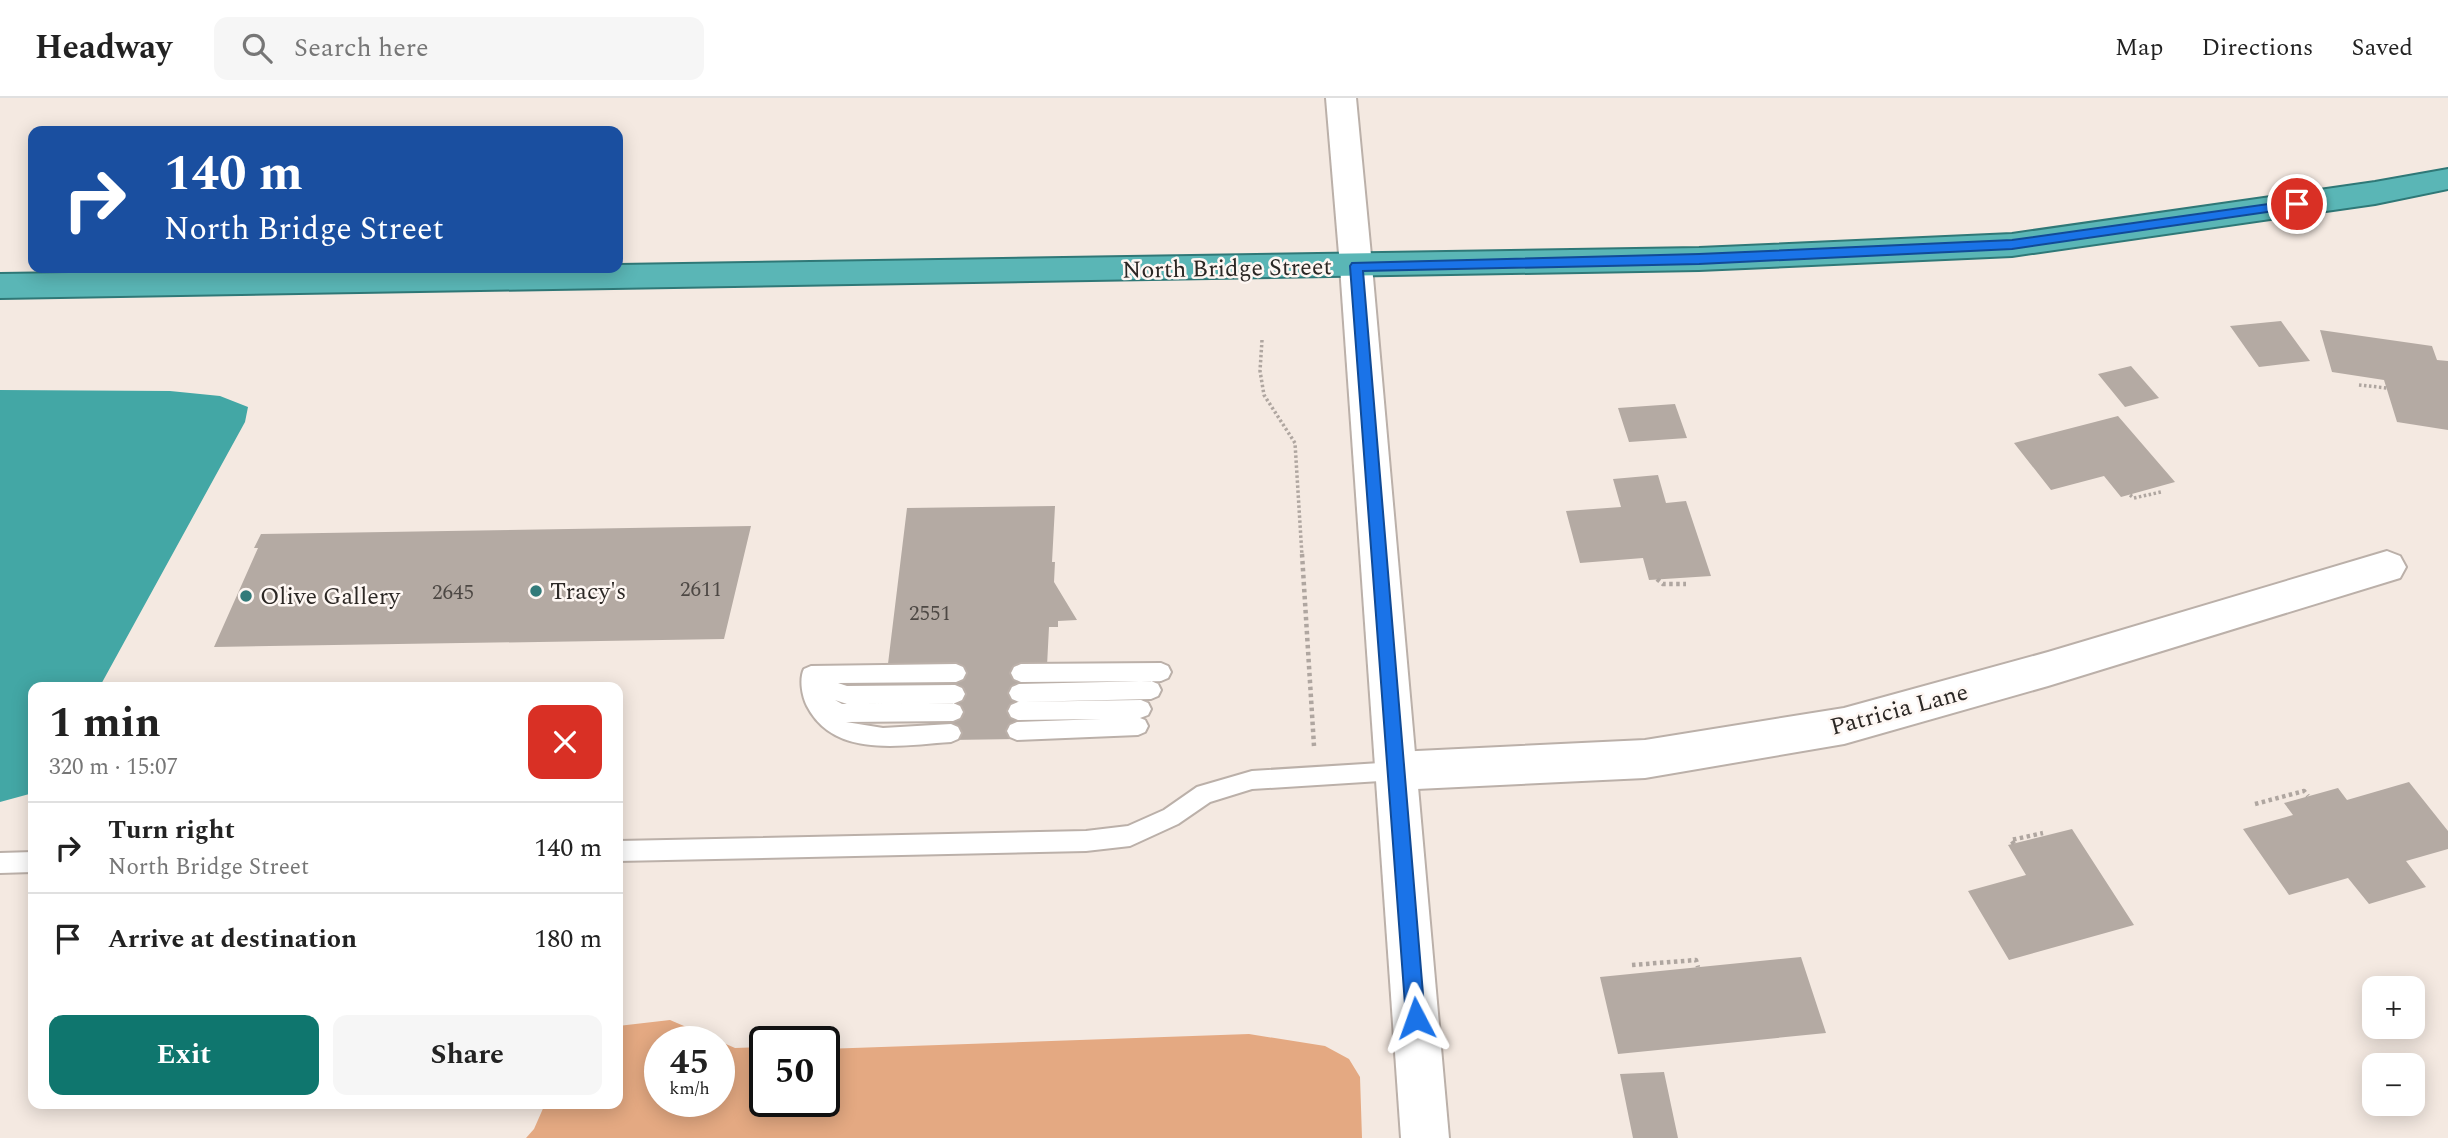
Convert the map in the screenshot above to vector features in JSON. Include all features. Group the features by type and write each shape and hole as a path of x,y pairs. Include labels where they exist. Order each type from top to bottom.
{"highway":[{"name":"North Bridge Street","path":"0,286 1699,259 2012,245 2375,193 2448,179"}],"street":[{"path":"1341,98 1426,1138"},
{"name":"Patricia Lane","path":"1396,771 1645,759 1844,726 2048,669 2387,567"}],"lane":[{"path":"1019,702 1161,671"},
{"path":"811,674 823,687 847,695 954,703 854,735 836,728 820,714 812,697 811,674"},
{"path":"1019,702 1151,690"},
{"path":"1019,702 1140,718"},
{"path":"623,851 1086,841 1130,836 1171,817 1204,794 1252,780 1396,771"},
{"path":"0,863 28,862"}],"path":[{"path":"1262,340 1262,391 1265,400 1287,425 1295,443 1315,775"},
{"path":"2360,385 2386,388"},
{"path":"2130,495 2134,498 2161,492"},
{"path":"1657,579 1662,584 1686,584"},
{"path":"2255,804 2304,791 2308,796"},
{"path":"2014,844 2011,840 2043,834"},
{"path":"1632,965 1696,960 1698,967"}],"shaded area":[{"path":"670,1020 684,1026 644,1026 644,1117 735,1117 735,1048 749,1048 749,1117 840,1117 840,1048 1249,1034 1325,1046 1349,1059 1360,1077 1362,1138 526,1138 534,1129 543,1109 623,1109 623,1025"}],"water":[{"path":"0,390 170,391 220,396 248,407 245,422 102,682 28,682 28,794 0,802"}],"building":[{"path":"2281,321 2310,361 2259,367 2230,326"},
{"path":"2320,330 2432,346 2437,360 2448,361 2448,430 2397,422 2384,380 2332,372"},
{"path":"2131,366 2159,398 2125,407 2098,374"},
{"path":"1675,404 1687,438 1629,442 1618,408"},
{"path":"2118,416 2175,482 2121,497 2104,476 2051,490 2014,443"},
{"path":"1658,475 1666,503 1686,501 1711,576 1649,580 1643,558 1580,563 1566,511 1621,507 1613,479"},
{"path":"1055,506 1052,562 1055,562 1054,582 1077,620 1058,621 1058,627 1049,627 1047,666 1021,673 1017,739 950,740 956,673 887,672 907,508"},
{"path":"751,526 724,639 214,647 258,548 254,548 261,534"},
{"path":"2409,782 2448,831 2448,849 2406,861 2426,887 2369,904 2348,878 2289,895 2243,829 2293,815 2284,803 2338,788 2347,800"},
{"path":"2072,829 2134,925 2009,960 1968,891 2026,875 2008,845"},
{"path":"1801,957 1826,1033 1618,1054 1600,977"},
{"path":"1664,1072 1678,1138 1633,1138 1620,1074"}],"place":[{"name":"Tracy's","path":"536,591"},
{"name":"Olive Gallery","path":"246,596"}],"route":[{"path":"1416,1018 1356,266 1699,259 2012,245 2297,204"}]}
